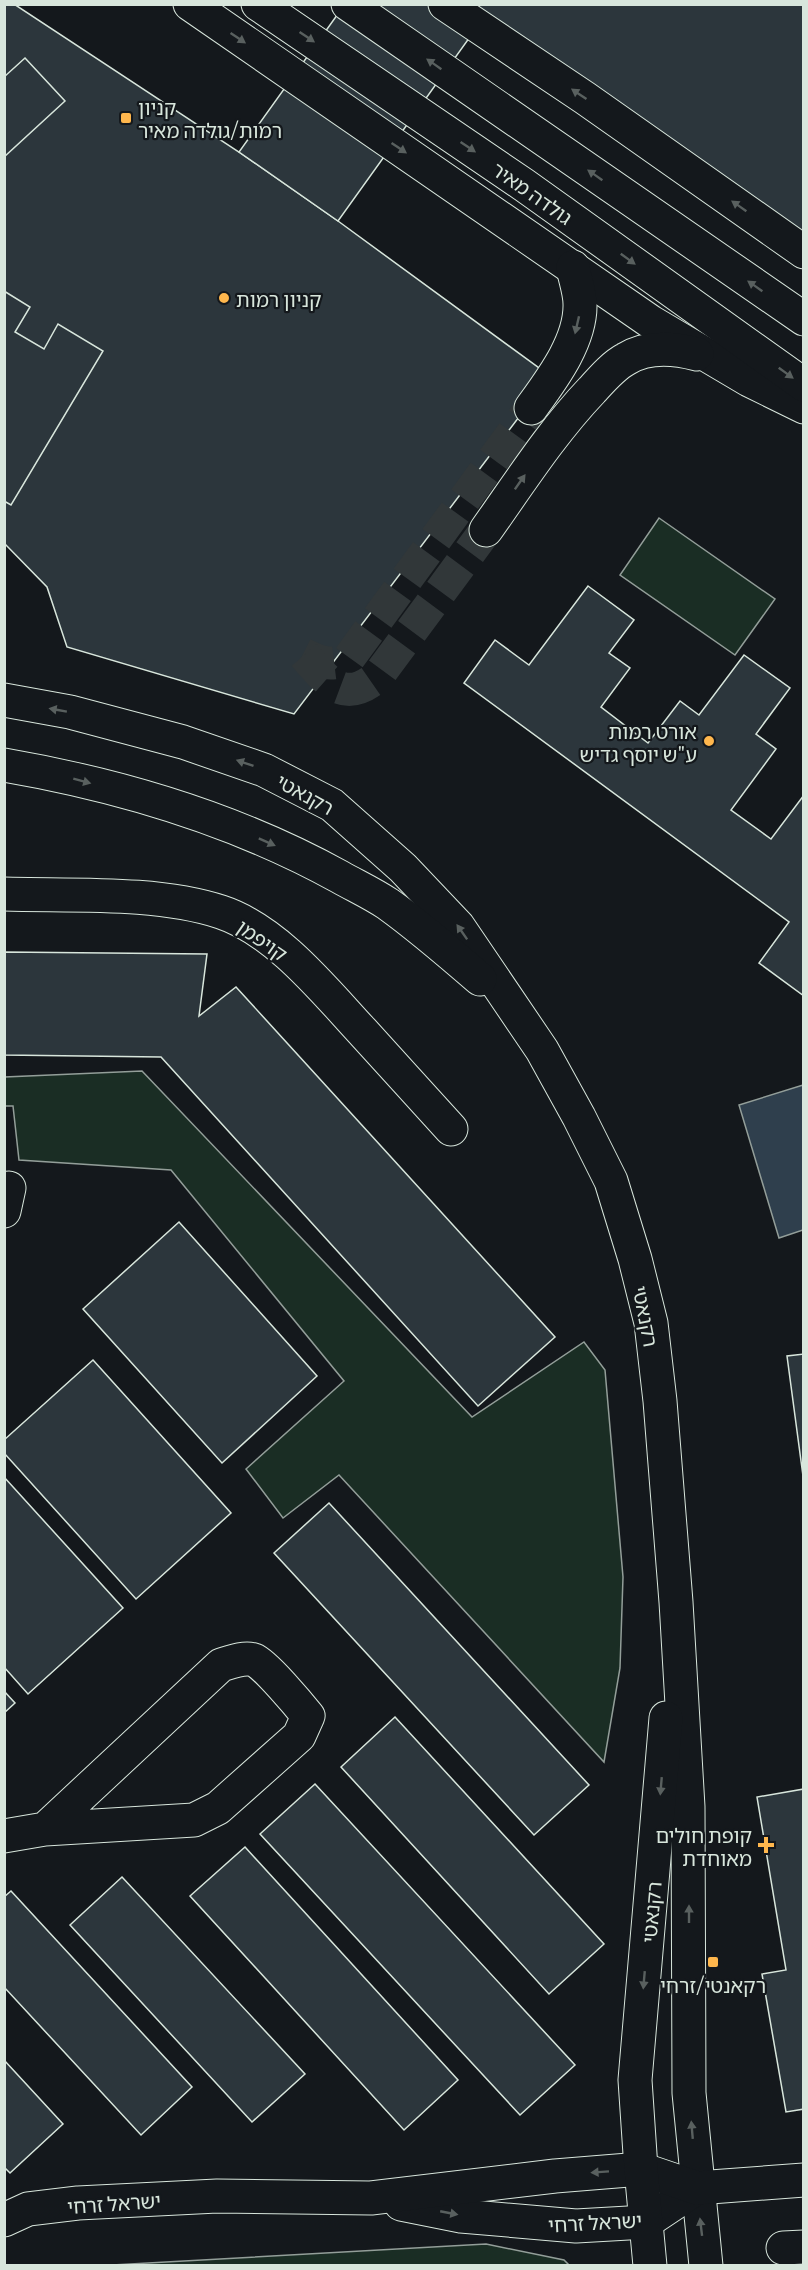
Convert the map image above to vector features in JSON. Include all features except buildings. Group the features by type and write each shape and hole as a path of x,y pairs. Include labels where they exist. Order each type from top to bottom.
{"street":[{"path":"190,4 651,322 709,358 804,407"},
{"name":"גולדה מאיר","path":"258,4 524,185 804,385"},
{"path":"348,4 804,319"},
{"path":"445,4 585,98 804,252"},
{"path":"531,408 570,345 577,327 580,304 573,267"},
{"path":"486,530 555,432 604,376 626,358 660,349 677,350 709,358"},
{"name":"רקנאטי","path":"4,700 70,712 183,742 264,770 332,805 403,868 458,926 542,1050 611,1181 635,1259 651,1323 660,1401 676,1602 688,1807 689,2093 706,2265"},
{"name":"רקנאטי","path":"4,765 56,774 164,804 240,829 314,863 387,903 443,947 503,1000 542,1050"},
{"name":"קויפמן","path":"4,894 141,898 180,903 222,912 252,926 319,984 451,1129"},
{"name":"רקנאטי","path":"651,2265 640,2169 635,2080 676,1602"},
{"path":"4,1836 45,1829 194,1820 218,1808 299,1736 308,1716 256,1660 243,1659 221,1665 45,1829"},
{"name":"ישראל זרחי","path":"4,2220 28,2210 98,2202 217,2196 371,2198 555,2176 640,2169 697,2188"},
{"path":"697,2188 804,2180"},
{"name":"ישראל זרחי","path":"371,2198 461,2216 576,2226 646,2222 697,2188"}],"green space":[{"path":"659,518 775,599 735,655 620,575"},
{"path":"142,1071 472,1417 584,1342 605,1370 623,1577 620,1668 604,1762 339,1475 283,1518 246,1469 344,1381 171,1170 19,1160 13,1106 5,1106 5,1077"},
{"path":"486,2244 564,2260 569,2265 112,2265"}],"water":[{"path":"803,1085 803,1230 779,1238 739,1105"}],"tunnel":[{"path":"303,654 326,663 349,658 531,408"},
{"path":"304,655 321,674 337,686 355,689 366,685 378,676 486,530"}],"place":[{"name":"קניון רמות/גולדה מאיר","path":"126,118"},
{"name":"קניון רמות","path":"224,298"},
{"name":"אורט רמות ע\"ש יוסף גדיש","path":"709,741"},
{"name":"קופת חולים מאוחדת","path":"766,1845"},
{"name":"רקאנטי/זרחי","path":"713,1962"}]}
